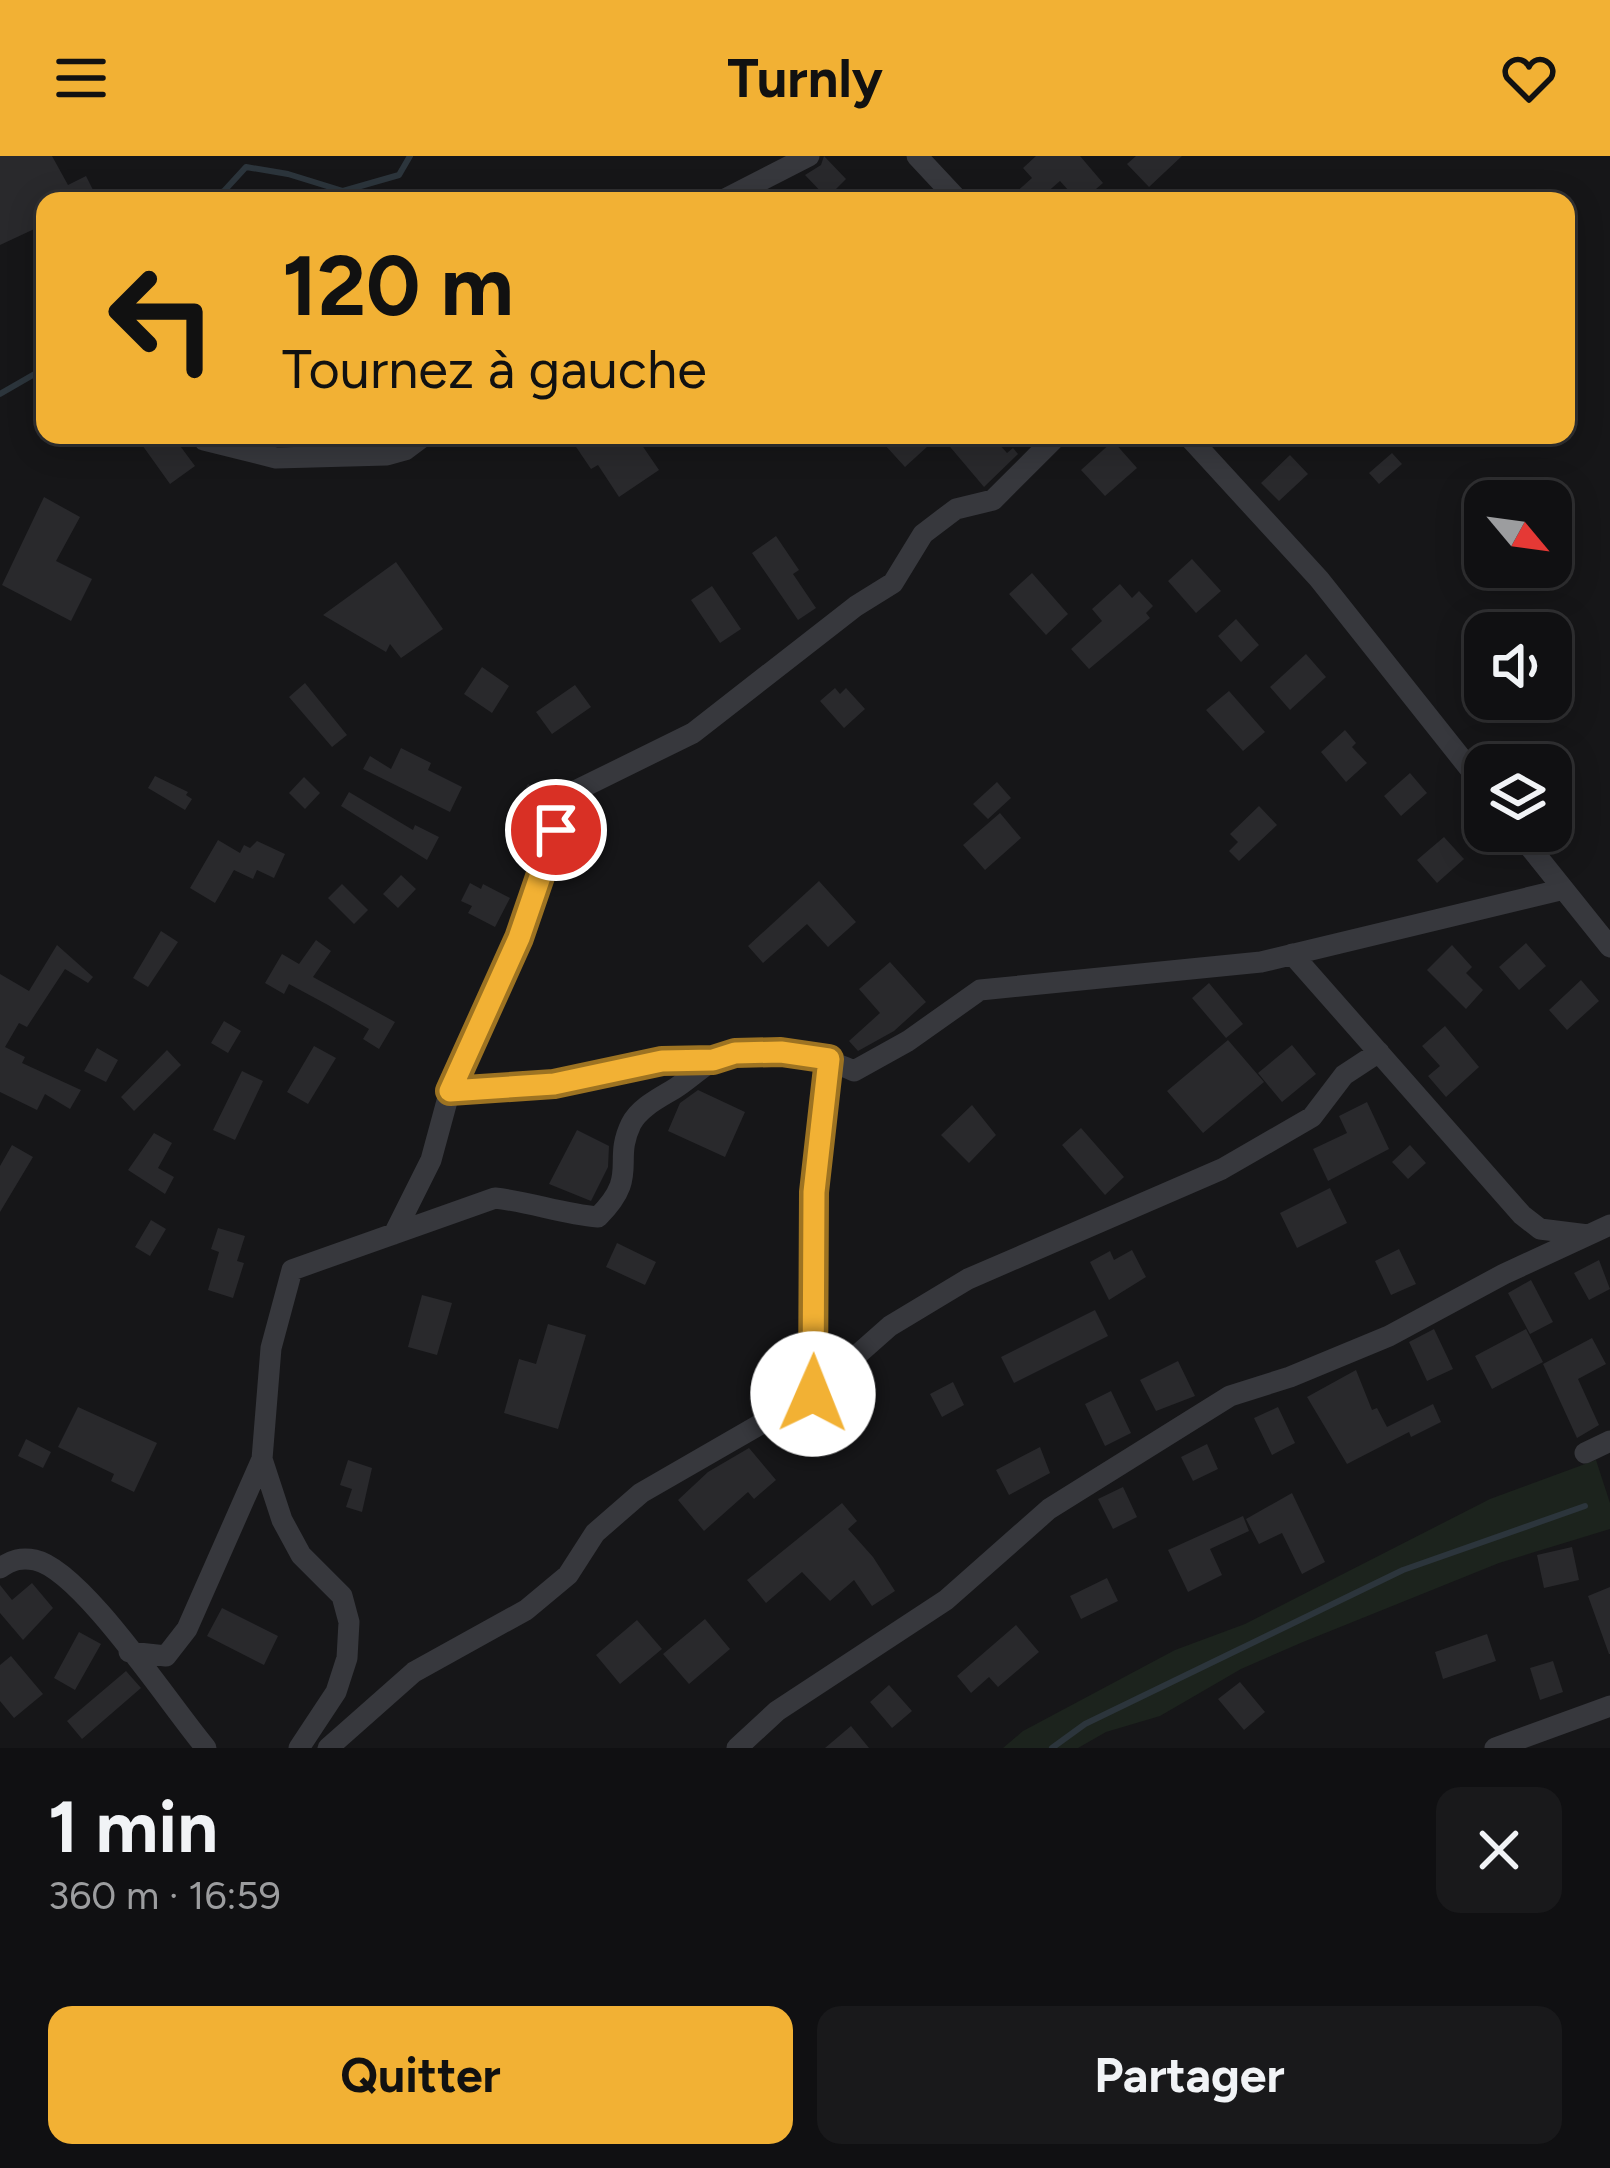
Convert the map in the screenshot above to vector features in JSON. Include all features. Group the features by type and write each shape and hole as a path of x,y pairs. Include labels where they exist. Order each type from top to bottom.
{"street":[{"path":"739,192 809,156"},
{"path":"917,156 950,192"},
{"path":"220,444 276,458 387,455 413,444"},
{"path":"394,1234 431,1160 450,1091 519,938 569,794 693,733 892,584 923,534 956,509 993,500 1049,444"},
{"path":"1195,444 1319,579 1464,762"},
{"path":"1532,852 1610,947"},
{"path":"450,1091 554,1084 662,1061 713,1060 735,1053 781,1052 829,1059 854,1071 908,1041 980,990 1261,962 1560,890"},
{"path":"1292,954 1522,1216 1540,1229 1588,1234"},
{"path":"328,1748 414,1672 526,1610 568,1576 596,1533 641,1493 813,1394 890,1326 968,1279 1222,1169 1312,1117 1344,1075 1379,1052"},
{"path":"813,1394 814,1192 829,1059"},
{"path":"129,1652 166,1656 187,1629 262,1460 271,1348 292,1270 495,1198 531,1202 559,1214 598,1217 624,1183 631,1124 648,1105 713,1060"},
{"path":"737,1748 777,1711 946,1600 1049,1509 1230,1396 1389,1336 1487,1282 1610,1226"},
{"path":"1586,1453 1610,1441"},
{"path":"262,1460 282,1520 302,1555 342,1596 349,1622 347,1658 336,1692 299,1748"},
{"path":"0,1568 14,1559 39,1561 79,1588 206,1748"},
{"path":"1496,1748 1610,1706"}],"shaded area":[{"path":"1596,1460 1610,1503 1610,1529 1499,1563 1303,1642 1241,1669 1160,1716 1106,1732 1078,1748 1003,1748 1023,1731 1175,1650 1245,1624 1490,1499"}],"building":[{"path":"0,156 52,156 68,185 86,176 94,192 36,192 36,228 0,245"},
{"path":"824,156 846,179 833,192 821,192 805,175 821,165"},
{"path":"1036,156 1080,156 1103,183 1092,192 1070,192 1060,181 1047,192 1016,192 1032,178 1023,168"},
{"path":"1136,156 1182,156 1149,187 1127,164"},
{"path":"141,444 179,444 195,466 170,484"},
{"path":"574,444 641,444 659,470 619,497 598,465 591,469"},
{"path":"884,444 930,444 905,467"},
{"path":"948,444 999,444 1007,453 1013,448 1018,454 984,487"},
{"path":"1110,444 1116,444 1137,468 1105,496 1081,470"},
{"path":"1392,453 1402,464 1379,484 1369,473"},
{"path":"1290,455 1308,474 1279,501 1261,483"},
{"path":"44,497 80,517 56,561 92,579 71,621 2,585"},
{"path":"776,536 816,608 798,620 752,553"},
{"path":"1192,559 1221,591 1196,613 1168,581"},
{"path":"396,562 443,629 401,658 390,644 386,652 323,615"},
{"path":"1032,573 1068,614 1046,635 1009,594"},
{"path":"1120,584 1132,598 1139,591 1153,606 1146,613 1150,618 1089,669 1071,649 1102,621 1092,609"},
{"path":"712,586 741,629 720,643 691,600"},
{"path":"1236,619 1259,645 1241,662 1218,636"},
{"path":"1306,654 1326,677 1290,710 1270,687"},
{"path":"482,667 509,686 492,713 464,694"},
{"path":"305,683 347,735 332,747 289,697"},
{"path":"575,685 591,707 552,734 536,712"},
{"path":"835,688 840,694 846,688 865,709 844,728 820,701"},
{"path":"1229,691 1265,732 1243,751 1206,710"},
{"path":"1345,730 1356,743 1352,747 1367,763 1346,782 1321,752"},
{"path":"401,748 431,763 428,770 462,787 450,812 363,769 370,756 391,769"},
{"path":"1410,773 1427,793 1401,816 1384,796"},
{"path":"155,776 188,792 192,799 185,810 148,788"},
{"path":"304,777 320,793 305,809 289,793"},
{"path":"997,782 1011,798 988,819 973,804"},
{"path":"528,784 552,797 531,832 508,818"},
{"path":"349,792 413,830 415,825 439,837 427,860 341,806"},
{"path":"1259,806 1277,825 1239,861 1229,851 1238,842 1230,834"},
{"path":"1000,813 1021,838 985,870 963,845"},
{"path":"1444,837 1464,859 1437,883 1417,860"},
{"path":"218,840 240,853 244,845 250,848 257,841 285,854 274,878 257,870 253,879 234,870 215,903 190,888"},
{"path":"401,875 416,889 398,908 383,894"},
{"path":"819,881 856,922 828,947 807,924 763,963 748,946"},
{"path":"470,883 481,889 483,884 510,898 495,927 468,913 472,906 461,901"},
{"path":"342,884 368,910 354,924 328,898"},
{"path":"161,931 178,942 148,987 133,978"},
{"path":"316,940 331,951 313,977 395,1022 379,1049 363,1039 369,1029 328,1005 289,984 284,994 265,983 282,954 299,964"},
{"path":"1526,943 1546,966 1519,990 1499,967"},
{"path":"57,945 93,977 88,983 65,969 27,1027 19,1023 5,1047 25,1057 22,1063 81,1090 70,1109 45,1094 37,1110 0,1092 0,974 29,991"},
{"path":"1452,945 1472,967 1466,973 1483,990 1466,1009 1427,970"},
{"path":"890,962 926,1002 894,1031 858,1051 849,1041 880,1013 859,989"},
{"path":"1581,980 1599,1001 1567,1030 1549,1010"},
{"path":"1209,983 1243,1024 1226,1038 1192,998"},
{"path":"224,1021 241,1031 228,1053 211,1043"},
{"path":"1445,1026 1479,1067 1446,1097 1428,1076 1440,1066 1422,1046"},
{"path":"1228,1040 1264,1082 1203,1133 1167,1091"},
{"path":"1292,1045 1316,1074 1282,1102 1258,1073"},
{"path":"314,1046 336,1058 308,1104 287,1092"},
{"path":"97,1048 118,1060 106,1082 84,1071"},
{"path":"167,1050 181,1065 134,1111 121,1097"},
{"path":"242,1071 263,1081 235,1140 213,1130"},
{"path":"698,1090 745,1112 725,1157 668,1131 680,1103"},
{"path":"1367,1102 1389,1149 1328,1181 1313,1149 1347,1133 1339,1116"},
{"path":"972,1105 996,1135 969,1163 941,1135"},
{"path":"1081,1128 1124,1177 1105,1195 1062,1145"},
{"path":"577,1130 609,1146 608,1167 591,1201 549,1184"},
{"path":"154,1133 172,1143 158,1168 174,1177 165,1194 128,1170"},
{"path":"12,1145 33,1157 0,1212 0,1166"},
{"path":"1410,1145 1426,1163 1408,1179 1392,1162"},
{"path":"1330,1188 1347,1223 1297,1248 1280,1213"},
{"path":"151,1220 166,1229 150,1256 135,1247"},
{"path":"218,1228 245,1236 237,1261 244,1263 233,1298 208,1290 219,1252 211,1249"},
{"path":"617,1243 656,1262 645,1285 606,1267"},
{"path":"1399,1249 1416,1284 1391,1295 1375,1261"},
{"path":"1132,1250 1146,1277 1109,1300 1090,1262 1110,1251 1114,1260"},
{"path":"1599,1260 1610,1289 1589,1300 1574,1273"},
{"path":"1531,1280 1553,1322 1530,1334 1508,1293"},
{"path":"422,1295 452,1303 437,1355 408,1347"},
{"path":"1095,1310 1108,1336 1014,1383 1001,1357"},
{"path":"548,1324 586,1335 558,1429 504,1413 519,1359 536,1364"},
{"path":"1434,1329 1453,1369 1427,1381 1409,1342"},
{"path":"1526,1329 1543,1362 1492,1389 1475,1356"},
{"path":"1592,1338 1606,1364 1578,1379 1599,1425 1577,1438 1543,1364"},
{"path":"1178,1361 1195,1396 1156,1411 1140,1380"},
{"path":"1356,1370 1372,1410 1377,1408 1387,1427 1433,1404 1441,1422 1411,1437 1409,1432 1347,1464 1307,1397"},
{"path":"953,1382 964,1405 942,1417 930,1394"},
{"path":"1111,1391 1131,1433 1105,1446 1085,1404"},
{"path":"78,1407 157,1443 134,1492 111,1481 114,1474 58,1447"},
{"path":"1278,1407 1295,1443 1272,1455 1254,1418"},
{"path":"26,1439 51,1452 43,1468 18,1456"},
{"path":"1207,1444 1218,1469 1193,1481 1181,1457"},
{"path":"1040,1447 1050,1473 1009,1495 996,1470"},
{"path":"749,1448 776,1480 754,1499 748,1492 704,1531 678,1500 708,1472"},
{"path":"348,1460 372,1468 362,1512 346,1507 352,1489 340,1485"},
{"path":"1123,1487 1137,1517 1113,1529 1098,1499"},
{"path":"1292,1493 1325,1562 1302,1574 1282,1533 1259,1544 1246,1519"},
{"path":"842,1503 857,1521 848,1529 895,1591 872,1606 854,1580 830,1601 802,1572 766,1603 747,1580"},
{"path":"1243,1516 1249,1531 1210,1549 1222,1575 1188,1592 1168,1550"},
{"path":"1572,1547 1579,1580 1544,1588 1537,1555"},
{"path":"1107,1578 1118,1601 1081,1619 1070,1596"},
{"path":"32,1583 53,1608 23,1640 0,1613 0,1585 12,1600"},
{"path":"1610,1587 1610,1654 1609,1654 1588,1596"},
{"path":"222,1608 278,1636 264,1665 207,1636"},
{"path":"705,1619 730,1649 689,1684 663,1654"},
{"path":"637,1620 662,1649 620,1684 596,1655"},
{"path":"1016,1625 1039,1652 998,1687 989,1677 971,1693 957,1676"},
{"path":"79,1632 101,1644 75,1690 54,1678"},
{"path":"1487,1634 1496,1661 1443,1679 1435,1652"},
{"path":"11,1656 43,1694 14,1718 0,1701 0,1665"},
{"path":"1553,1661 1563,1692 1540,1700 1530,1668"},
{"path":"126,1671 141,1688 82,1739 67,1721"},
{"path":"1240,1682 1265,1712 1244,1730 1218,1699"},
{"path":"889,1685 912,1711 892,1728 870,1702"},
{"path":"851,1726 869,1748 825,1748"}],"waterway":[{"path":"222,192 246,167 343,191 399,175 410,156"},
{"path":"0,394 36,373"},
{"path":"1052,1748 1085,1724 1403,1570 1585,1506"}],"route":[{"path":"556,830 519,938 450,1091 554,1084 662,1061 713,1060 735,1053 781,1052 829,1059 814,1192 813,1394"}]}
